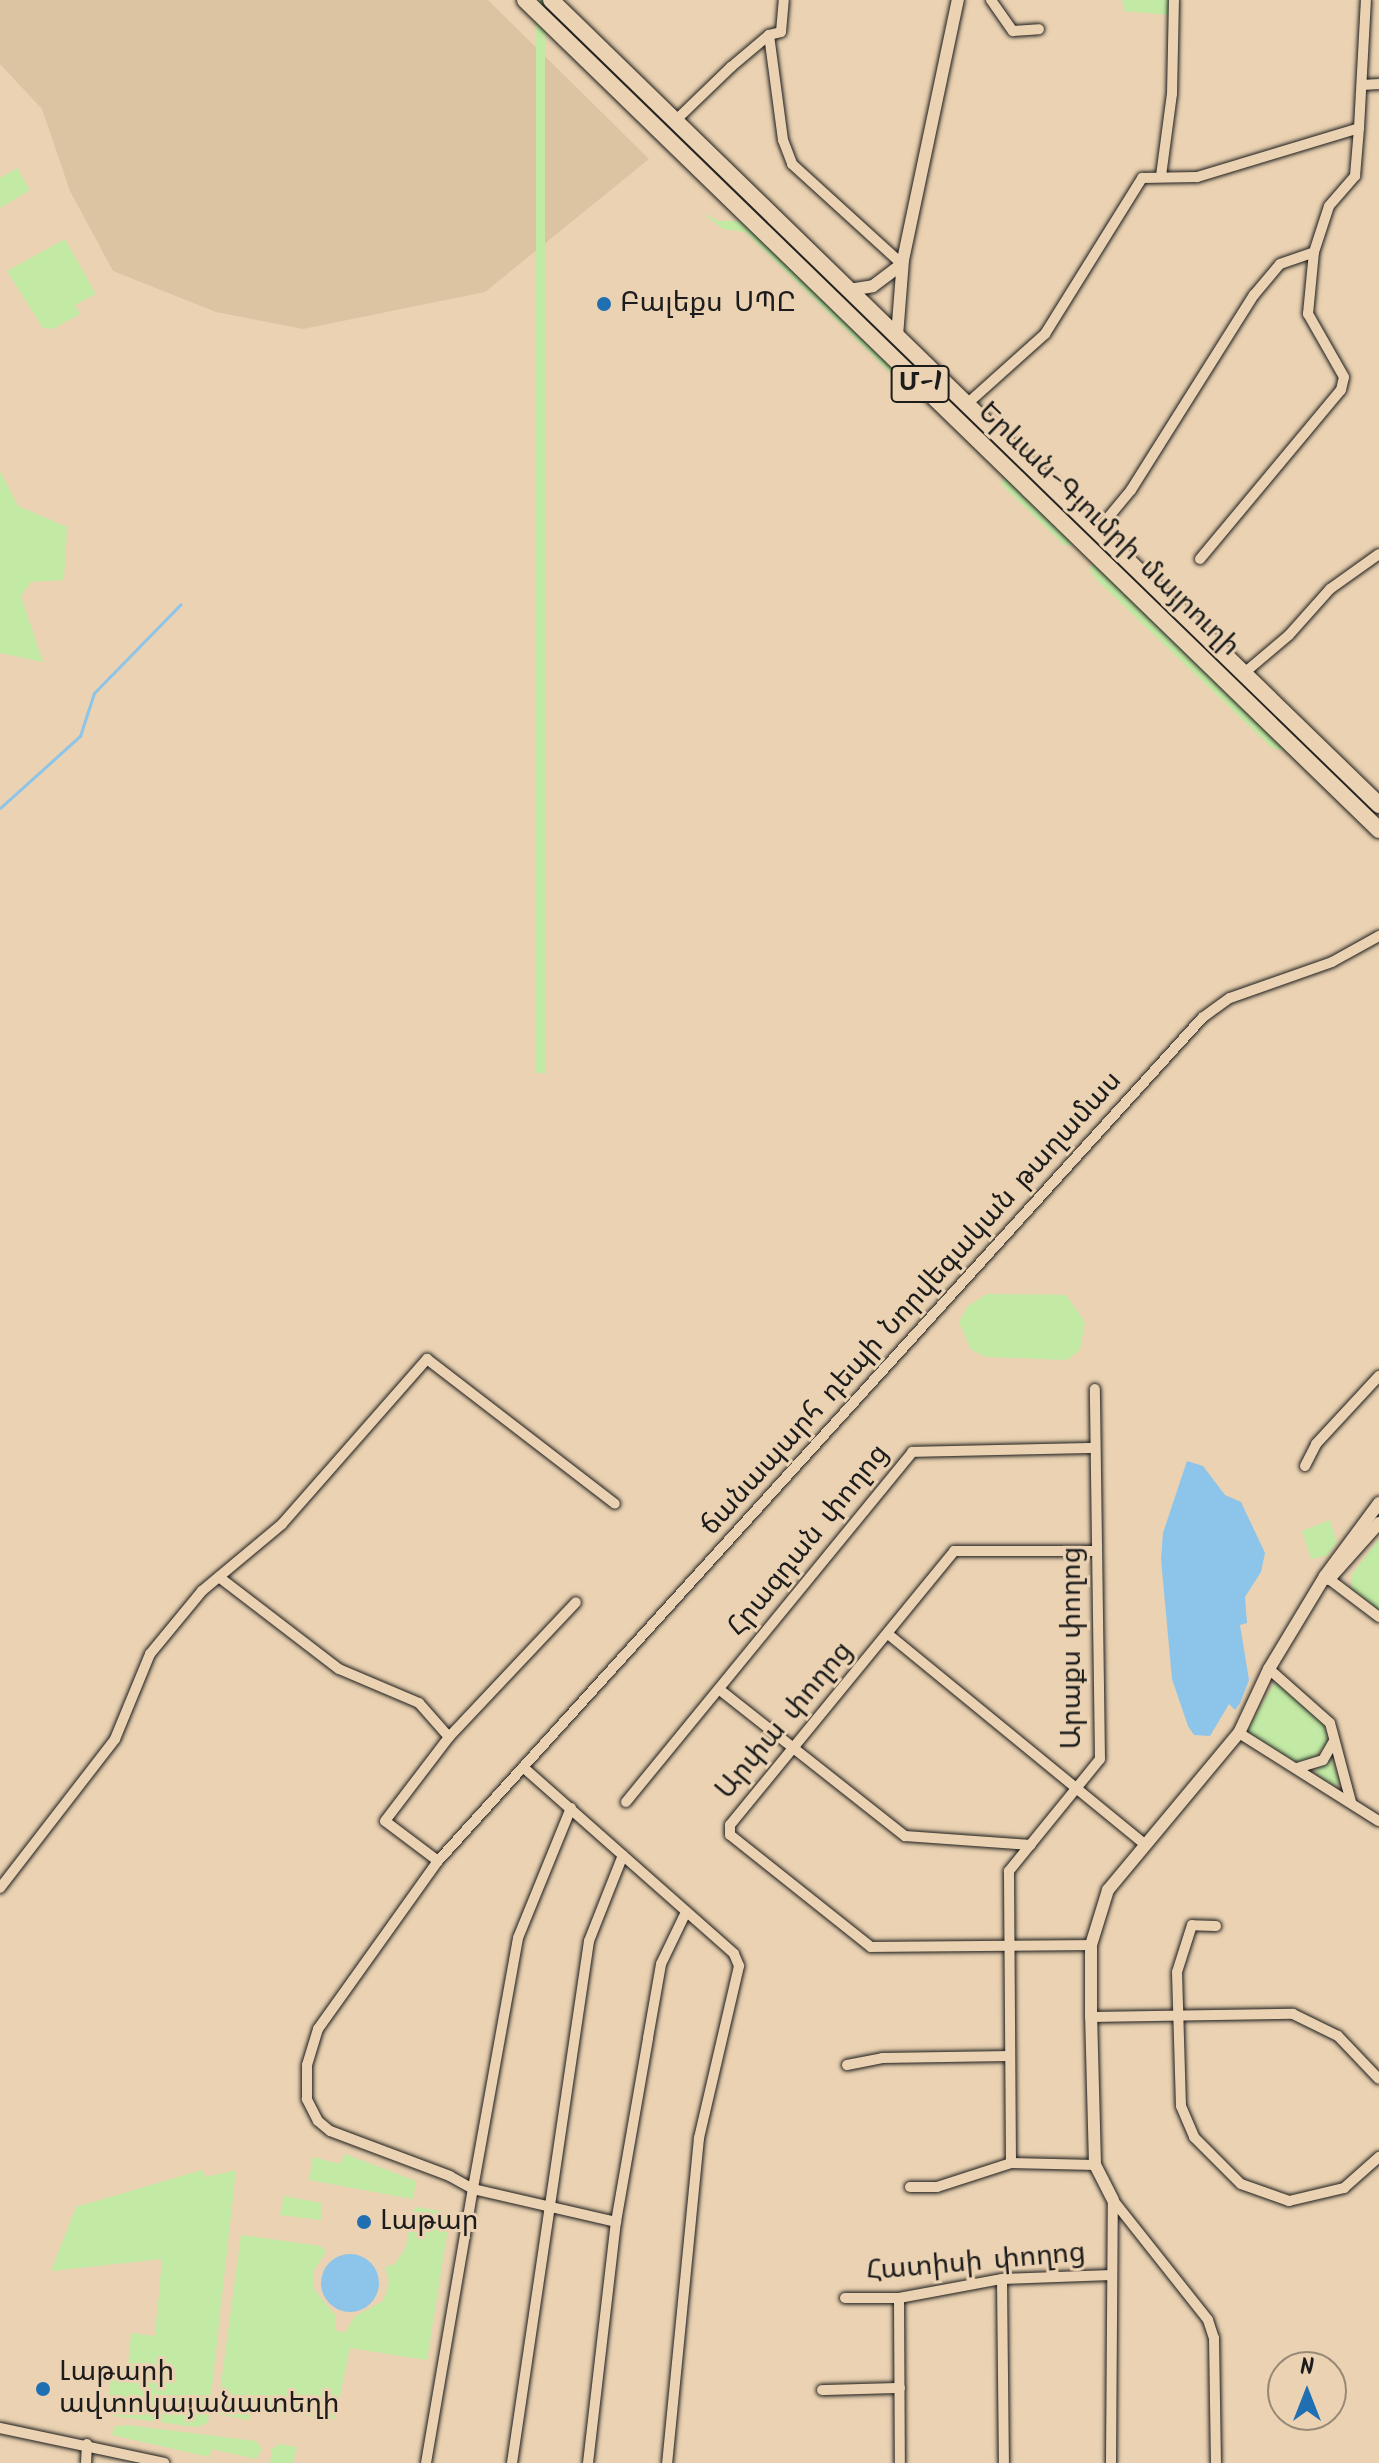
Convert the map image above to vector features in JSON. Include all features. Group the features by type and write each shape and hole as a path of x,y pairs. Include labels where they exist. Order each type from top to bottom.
{"highway":[{"name":"Երևան-Գյումրի մայրուղի","path":"525,0 1379,830"},
{"name":"Երևան-Գյումրի մայրուղի","path":"551,0 1379,805"},
{"path":"1315,768 1328,755"}],"street":[{"path":"675,121 769,35 781,32 784,0"},
{"path":"897,336 902,264 958,0"},
{"path":"991,0 1013,31 1039,29"},
{"path":"1161,176 1172,94 1174,0"},
{"path":"1200,559 1341,390 1344,377 1308,314 1314,252 1329,206 1355,176 1366,0"},
{"path":"769,35 783,140 792,164 902,264"},
{"path":"1362,85 1379,84"},
{"path":"967,404 1045,334 1142,178 1197,177 1359,128"},
{"path":"1097,531 1131,490 1254,295 1280,264 1314,252"},
{"path":"849,290 873,286 902,264"},
{"path":"1243,674 1289,635 1330,589 1379,554"},
{"name":"ճանապարհ դեպի Նորվեգական թաղամաս","path":"616,2222 473,2189 450,2176 330,2131 307,2099 307,2065 318,2029 438,1861 1202,1018 1230,998 1332,962 1379,936"},
{"path":"0,1888 115,1739 150,1654 219,1577 282,1524 427,1359 615,1504"},
{"path":"1305,1466 1316,1444 1379,1376"},
{"name":"Արաքս փողոց","path":"1011,2163 1009,1871 1100,1759 1095,1389"},
{"name":"Հրազդան փողոց","path":"626,1802 912,1452 1095,1448"},
{"path":"1216,2463 1214,2338 1208,2320 1113,2200 1095,2165 1091,1945 1108,1890 1239,1733 1269,1669 1379,1503"},
{"path":"1325,1581 1379,1523"},
{"name":"Արփա փողոց","path":"1091,1945 871,1947 730,1835 730,1825 954,1551 1096,1551"},
{"path":"219,1577 339,1669 419,1703 449,1737"},
{"path":"1325,1581 1379,1617"},
{"path":"438,1861 385,1821 449,1737 576,1602"},
{"path":"888,1634 1145,1844"},
{"path":"1269,1669 1321,1710 1334,1741 1351,1802"},
{"path":"720,1690 905,1836 1031,1845"},
{"path":"1239,1733 1379,1821"},
{"path":"1297,1768 1323,1760 1334,1741"},
{"path":"523,1767 734,1954 739,1966 699,2138 667,2463"},
{"path":"426,2463 518,1938 571,1808"},
{"path":"512,2463 547,2206 589,1941 623,1855"},
{"path":"588,2463 616,2222 661,1964 686,1912"},
{"path":"1216,1926 1192,1925 1177,1972 1186,2123 1214,2160 1241,2184 1278,2199 1312,2199 1352,2183 1379,2157"},
{"path":"1091,2017 1302,2016 1338,2036 1379,2079"},
{"path":"847,2065 882,2058 1010,2056"},
{"path":"910,2187 937,2187 1011,2163 1095,2165"},
{"path":"1111,2463 1113,2200"},
{"name":"Հատիսի փողոց","path":"845,2298 899,2298 1002,2279 1112,2275"},
{"path":"1002,2279 1004,2463"},
{"path":"899,2298 900,2463"},
{"path":"822,2390 900,2388"},
{"path":"0,2428 87,2444 164,2463"},
{"path":"86,2463 87,2444"}],"shaded area":[{"path":"0,0 488,0 649,159 485,292 303,329 216,312 113,271 70,191 42,109 0,64"}],"green space":[{"path":"536,0 545,0 545,1073 536,1073"},
{"path":"1122,0 1170,0 1170,15 1124,11"},
{"path":"17,168 30,190 0,208 0,178"},
{"path":"704,214 719,221 747,221 903,376 907,389 745,232 723,229"},
{"path":"65,239 96,294 75,305 80,314 53,329 43,328 7,271"},
{"path":"0,471 18,506 67,527 64,580 31,582 21,596 43,662 0,653"},
{"path":"1005,476 1073,544 1065,546 1001,484"},
{"path":"1094,563 1286,746 1285,751 1272,748 1095,578 1089,568"},
{"path":"987,1294 1066,1295 1085,1322 1080,1350 1067,1360 987,1357 971,1350 959,1322 967,1307"},
{"path":"1330,1520 1337,1543 1326,1556 1311,1559 1302,1531"},
{"path":"1379,1539 1379,1611 1351,1588 1351,1575"},
{"path":"1275,1682 1319,1716 1326,1728 1328,1743 1310,1761 1295,1762 1250,1735 1248,1728"},
{"path":"1330,1757 1340,1782 1333,1787 1314,1771"},
{"path":"345,2154 416,2181 413,2199 309,2180 313,2157 340,2164"},
{"path":"202,2170 206,2177 236,2170 208,2423 196,2427 113,2416 107,2408 111,2374 128,2366 131,2333 155,2336 162,2259 51,2271 76,2207"},
{"path":"284,2196 322,2203 321,2220 280,2215"},
{"path":"417,2207 440,2211 449,2222 427,2360 350,2348 335,2419 252,2409 249,2420 217,2414 241,2235 321,2246 326,2252 314,2270 313,2288 335,2315 335,2330 345,2333 354,2317 383,2301 389,2283 385,2267 395,2264 406,2247 411,2213"},
{"path":"127,2425 256,2441 262,2449 256,2459 212,2449 209,2457 112,2435 114,2427"},
{"path":"279,2444 297,2447 293,2463 270,2463 272,2449"}],"water":[{"path":"1187,1461 1203,1466 1225,1495 1241,1502 1265,1553 1261,1572 1245,1597 1247,1623 1240,1625 1249,1680 1240,1703 1235,1710 1229,1704 1210,1736 1194,1735 1188,1726 1172,1679 1161,1559 1163,1533"},
{"path":"350,2254 371,2262 379,2283 371,2304 350,2312 329,2304 321,2283 329,2262"}],"waterway":[{"path":"0,808 80,736 94,693 181,604"}],"place":[{"name":"Բալեքս ՍՊԸ","path":"604,304"},
{"name":"Լաթար","path":"364,2222"},
{"name":"Լաթարի ավտոկայանատեղի","path":"43,2389"}]}
